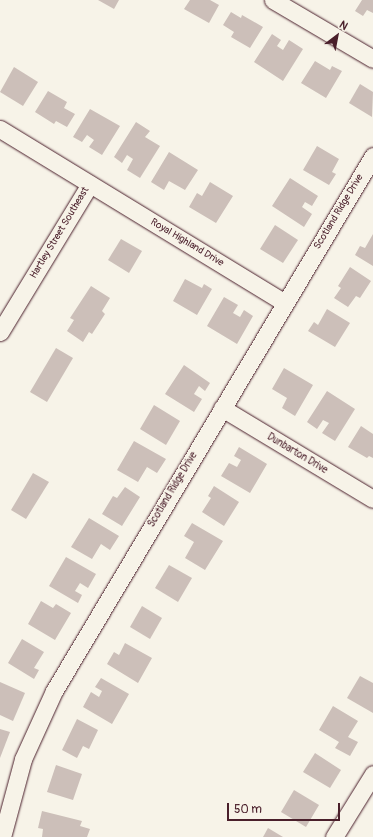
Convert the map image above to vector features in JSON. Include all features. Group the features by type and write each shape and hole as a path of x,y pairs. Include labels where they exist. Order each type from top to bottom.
{"street":[{"path":"273,0 373,59"},
{"name":"Hartley Street Southeast","path":"0,129 90,184 0,332"},
{"name":"Scotland Ridge Drive","path":"2,837 24,759 54,691 373,156"},
{"name":"Royal Highland Drive","path":"90,184 285,303"},
{"name":"Dunbarton Drive","path":"222,408 373,499"},
{"path":"334,837 373,774"}],"building":[{"path":"98,0 119,0 114,9"},
{"path":"190,0 210,0 219,5 209,23 184,9"},
{"path":"362,0 373,0 373,13 367,10 363,16 355,11"},
{"path":"231,12 241,18 242,15 263,27 250,48 231,37 234,32 223,25"},
{"path":"272,34 281,40 277,46 283,50 289,40 303,49 283,81 254,62"},
{"path":"315,61 330,70 332,66 342,71 326,98 301,83"},
{"path":"14,67 38,82 23,106 0,92"},
{"path":"360,84 373,92 372,117 349,103"},
{"path":"48,91 67,102 64,108 75,114 67,127 56,121 54,124 35,112"},
{"path":"90,109 120,126 102,155 89,147 94,140 87,135 82,142 73,137"},
{"path":"136,122 150,131 145,137 160,146 140,178 127,170 133,159 127,155 122,163 114,157"},
{"path":"317,146 339,159 332,172 336,174 329,185 303,170"},
{"path":"169,152 198,170 185,190 169,181 164,190 151,182"},
{"path":"290,178 318,196 312,206 305,202 302,207 312,214 304,227 272,206"},
{"path":"210,182 233,196 216,223 189,207 197,193 202,196"},
{"path":"275,225 298,240 283,263 260,249"},
{"path":"373,234 373,266 355,255 360,246 365,248"},
{"path":"121,239 142,251 129,273 108,260"},
{"path":"350,267 371,281 360,298 356,296 348,307 334,298 341,288 338,286"},
{"path":"185,279 202,288 204,284 212,289 197,315 173,301"},
{"path":"91,286 110,298 102,311 105,314 92,334 89,332 83,342 67,331 74,320 70,318"},
{"path":"224,297 238,305 233,313 240,317 244,310 253,316 237,344 207,326"},
{"path":"327,309 350,323 335,347 308,331 314,322 318,325"},
{"path":"56,348 73,358 47,402 30,392"},
{"path":"184,365 210,383 205,391 199,386 194,394 202,399 194,412 165,394"},
{"path":"284,368 313,385 295,416 282,408 287,398 272,389"},
{"path":"327,391 355,409 335,441 322,433 329,423 323,420 317,429 307,422"},
{"path":"154,405 180,421 166,445 140,429"},
{"path":"361,426 373,434 373,458 369,456 367,458 348,447"},
{"path":"134,441 166,459 157,473 147,467 138,482 117,470"},
{"path":"239,447 267,464 250,493 221,476 229,463 237,467 241,460 234,456"},
{"path":"33,473 49,482 26,519 11,510"},
{"path":"214,486 239,502 224,526 202,512 211,498 208,496"},
{"path":"125,487 140,497 122,526 102,514 113,496 117,498"},
{"path":"89,518 119,536 110,550 101,544 92,559 71,547"},
{"path":"192,523 223,541 205,570 185,558 194,542 184,536"},
{"path":"66,557 96,574 88,588 80,583 75,591 82,595 78,603 49,586"},
{"path":"169,565 192,578 178,602 155,588"},
{"path":"41,601 53,608 56,604 71,613 55,640 28,624"},
{"path":"142,606 162,618 150,639 130,627"},
{"path":"22,639 44,652 34,668 39,670 34,679 8,663"},
{"path":"125,643 152,658 138,683 107,664 114,652 119,655"},
{"path":"360,676 373,683 373,713 347,698"},
{"path":"101,678 129,694 112,724 83,707 91,692 99,697 102,691 95,687"},
{"path":"0,682 25,693 13,721 0,715"},
{"path":"333,706 358,721 348,737 358,742 350,756 335,748 339,742 319,730"},
{"path":"77,719 98,730 89,749 83,746 77,758 62,750"},
{"path":"0,729 10,732 0,758"},
{"path":"315,753 341,770 330,788 303,772"},
{"path":"56,765 82,774 73,800 47,792"},
{"path":"294,790 319,805 306,827 281,812"},
{"path":"42,811 82,821 80,826 90,829 87,837 42,837 43,829 38,828"},
{"path":"268,828 283,837 263,837"}]}
